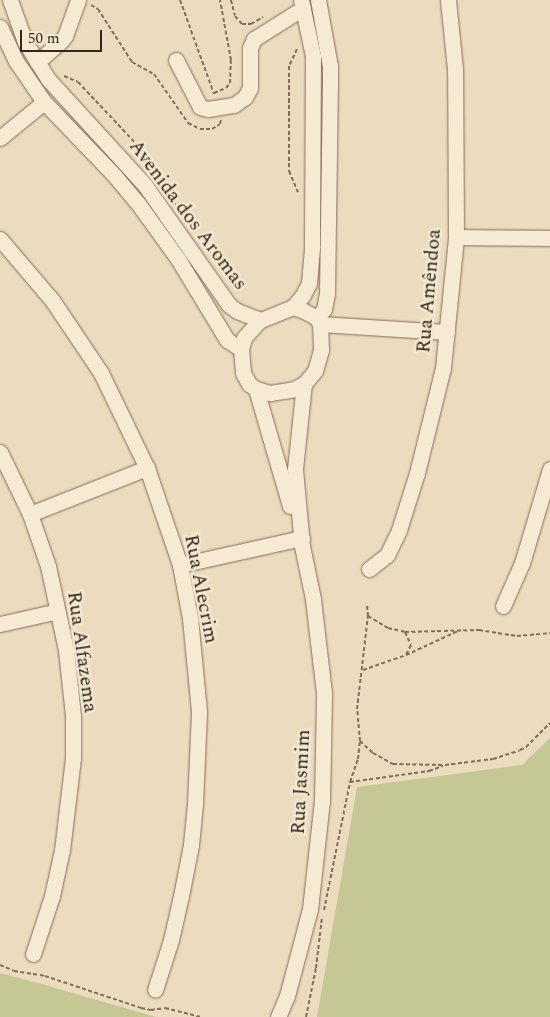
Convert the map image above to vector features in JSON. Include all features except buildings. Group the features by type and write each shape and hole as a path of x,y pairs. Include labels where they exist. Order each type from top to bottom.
{"street":[{"name":"Avenida dos Aromas","path":"10,0 25,42 59,92 107,141 144,184 229,305 237,311 260,320"},
{"path":"37,62 59,43 64,36 78,0"},
{"path":"176,60 200,107 208,109 216,100 234,105 245,97 250,88 250,48 254,39 302,4 313,56 312,246 309,283 293,307 260,320 244,338 241,349 243,373 249,384 256,389 270,393 281,392 304,384 315,371 321,350 318,321 324,309 327,294 330,88 327,47 318,0"},
{"name":"Rua Amêndoa","path":"369,569 387,555 399,530 417,473 436,400 447,332 456,237 455,70 448,0"},
{"name":"Avenida dos Aromas","path":"0,27 16,61 44,102 114,175 137,202 178,259 228,340 241,349"},
{"path":"0,138 44,102"},
{"path":"456,237 550,238"},
{"name":"Rua Alecrim","path":"0,240 52,300 78,336 118,406 147,468 180,565 190,618 198,712 195,804 191,845 181,896 171,940 155,990"},
{"path":"293,307 318,321 447,332"},
{"path":"301,541 295,469 304,384"},
{"path":"256,389 301,541"},
{"name":"Rua Alfazema","path":"0,452 30,514 48,566 70,681 73,758 62,850 52,896 33,954"},
{"path":"30,514 147,468"},
{"path":"503,606 522,563 550,469"},
{"path":"180,565 301,541"},
{"name":"Rua Jasmim","path":"278,1017 287,996 310,909 322,802 324,693 312,598 301,541"},
{"path":"0,624 58,611"}],"path":[{"path":"78,0 94,6 98,10 132,62 154,74 188,123 200,129 212,129 220,124 216,100 180,0"},
{"path":"216,100 230,83 231,60 220,0"},
{"path":"231,0 235,16 242,24 251,24 264,17 270,27"},
{"path":"298,47 288,66 289,171 292,182 298,187 299,196"},
{"path":"59,71 78,82 145,153 152,161 156,180"},
{"path":"161,185 180,211"},
{"path":"306,1017 316,968 323,913 350,782 358,759 360,741 357,709 368,616 367,605"},
{"path":"368,616 388,628 405,632 479,630 517,636 550,633"},
{"path":"362,670 406,655 460,630"},
{"path":"405,632 410,641 406,655"},
{"path":"360,741 373,753 393,764 445,765 493,759 526,748 550,724"},
{"path":"350,782 429,771 445,765"},
{"path":"0,965 14,971 45,976 141,1008 152,1010 165,1008 200,1017"}],"green space":[{"path":"550,738 550,1017 317,1017 357,787 522,765"},
{"path":"0,973 42,984 156,1017 0,1017"}]}
